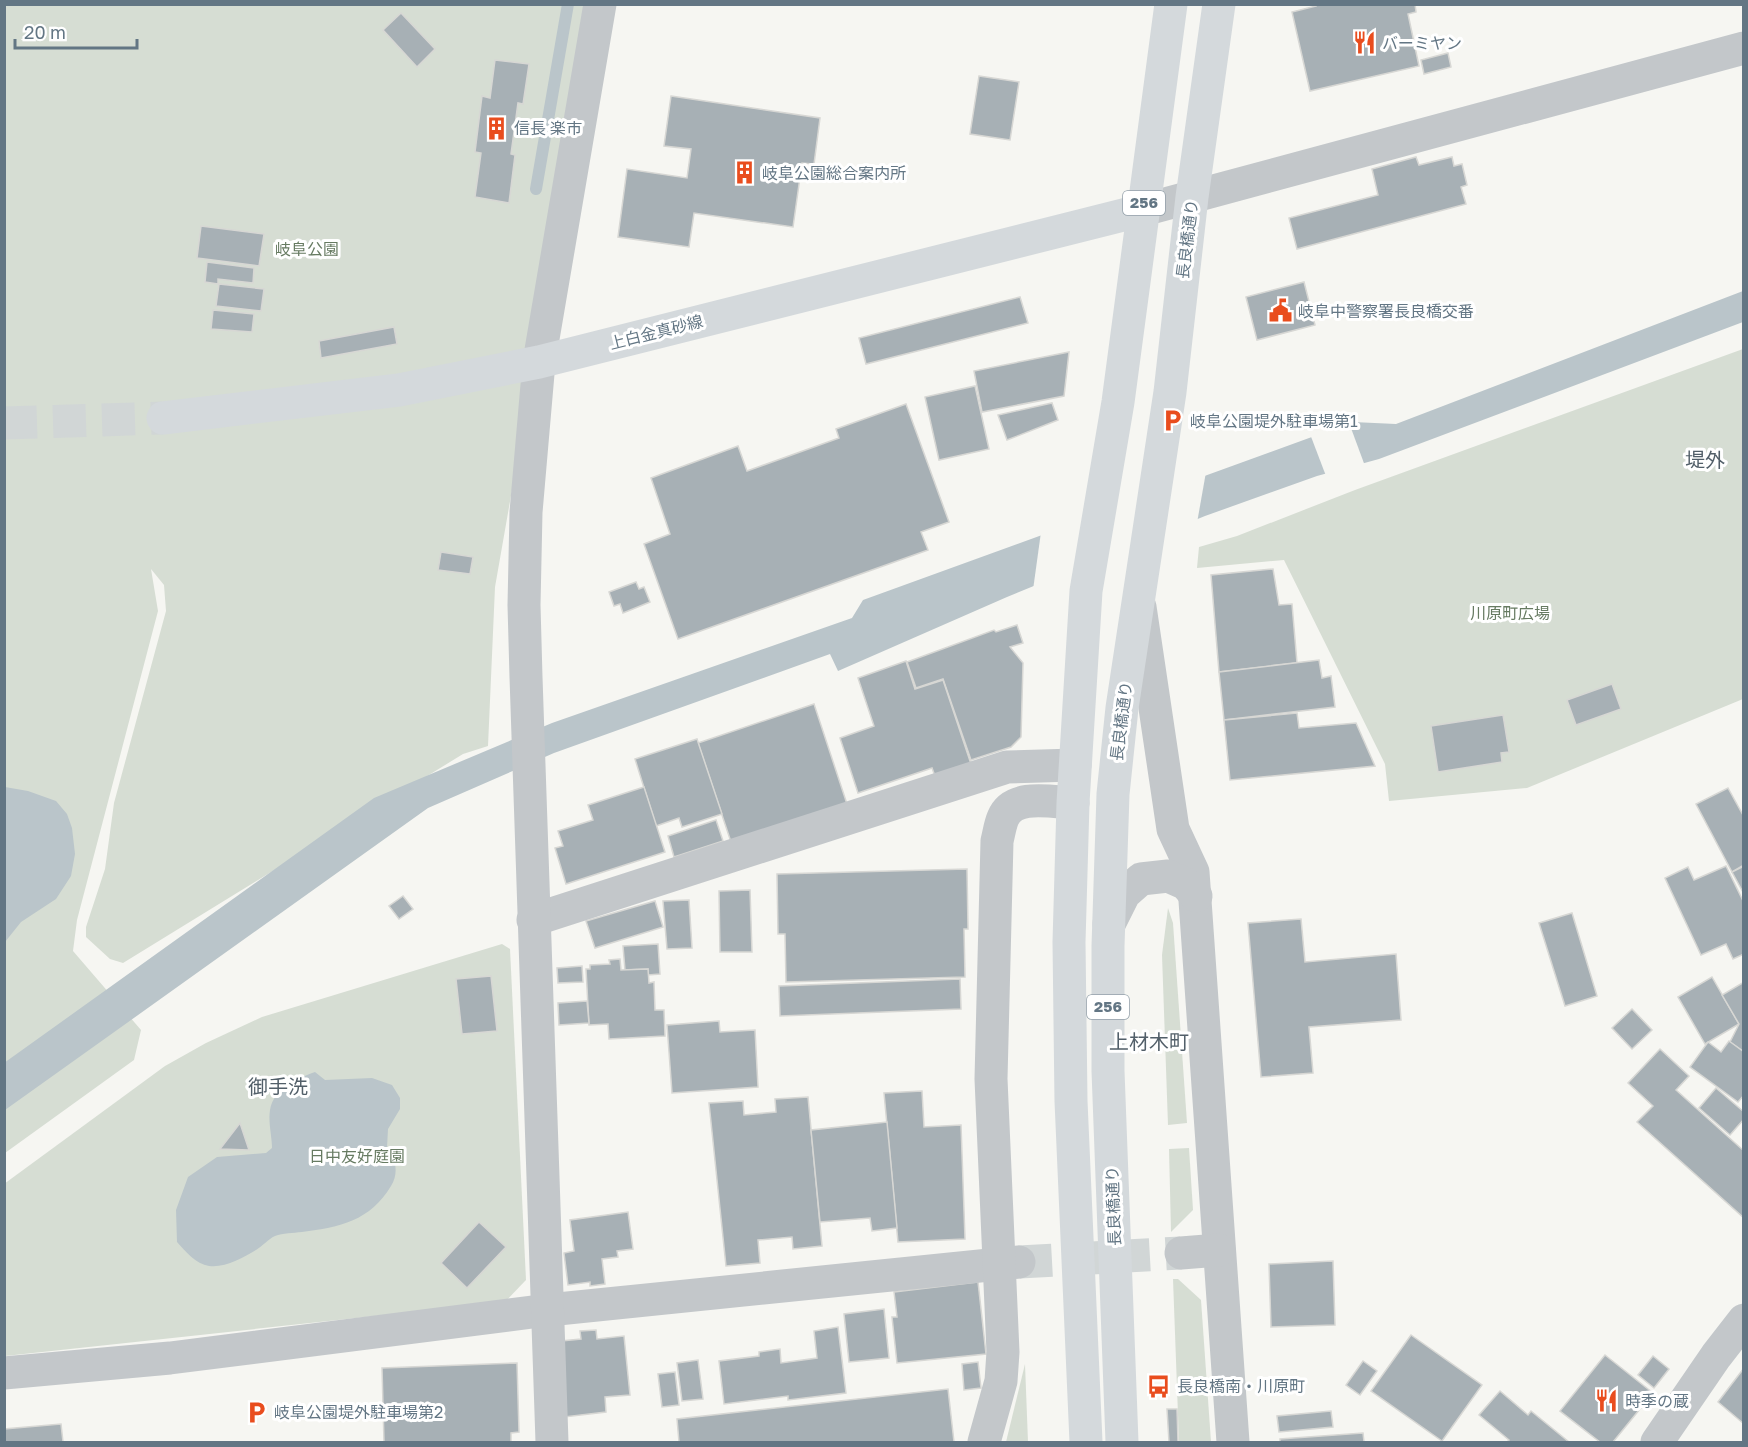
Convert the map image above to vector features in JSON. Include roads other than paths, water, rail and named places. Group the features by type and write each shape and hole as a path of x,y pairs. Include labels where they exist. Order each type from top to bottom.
{"main road":[{"name":"256","path":"1086,1443 1071,1101 1069,942 1075,765 1086,591 1118,402 1171,4"},
{"name":"長良橋通り","path":"1122,1443 1108,1071 1113,794 1122,708 1170,392 1192,197 1219,4"},
{"name":"上白金真砂線","path":"163,418 399,390 539,362 1143,210"}],"street":[{"path":"552,1443 526,677 524,605 526,512 539,362 600,4"},
{"path":"1143,210 1743,48"},
{"path":"1140,587 1173,829 1193,872 1196,896 1233,1443"},
{"path":"533,911 1007,767 1075,765"},
{"path":"984,1443 1002,1381 1009,1263 991,1079 997,841 1003,816 1013,805 1024,802 1073,803"},
{"path":"1109,924 1124,894 1141,879 1168,876 1186,884 1196,896"},
{"path":"1181,1253 1219,1250"},
{"path":"4,1373 170,1358 548,1310 1009,1263"},
{"path":"1657,1443 1743,1320"}],"waterway":[{"path":"536,189 568,4"}],"tunnel":[{"path":"4,423 163,418"},
{"path":"1019,1262 1181,1253"}],"place":[{"name":"バーミヤン","path":"1364,43"},
{"name":"信長 楽市","path":"496,128"},
{"name":"岐阜公園総合案内所","path":"744,173"},
{"name":"岐阜中警察署長良橋交番","path":"1280,311"},
{"name":"岐阜公園堤外駐車場第1","path":"1172,421"},
{"name":"長良橋南・川原町","path":"1159,1386"},
{"name":"時季の蔵","path":"1607,1401"},
{"name":"岐阜公園堤外駐車場第2","path":"256,1412"}],"district":[{"name":"堤外","path":"1705,460"},
{"name":"上材木町","path":"1149,1042"},
{"name":"御手洗","path":"278,1087"}],"park label":[{"name":"岐阜公園","path":"307,249"},
{"name":"川原町広場","path":"1510,613"},
{"name":"日中友好庭園","path":"357,1156"}]}
